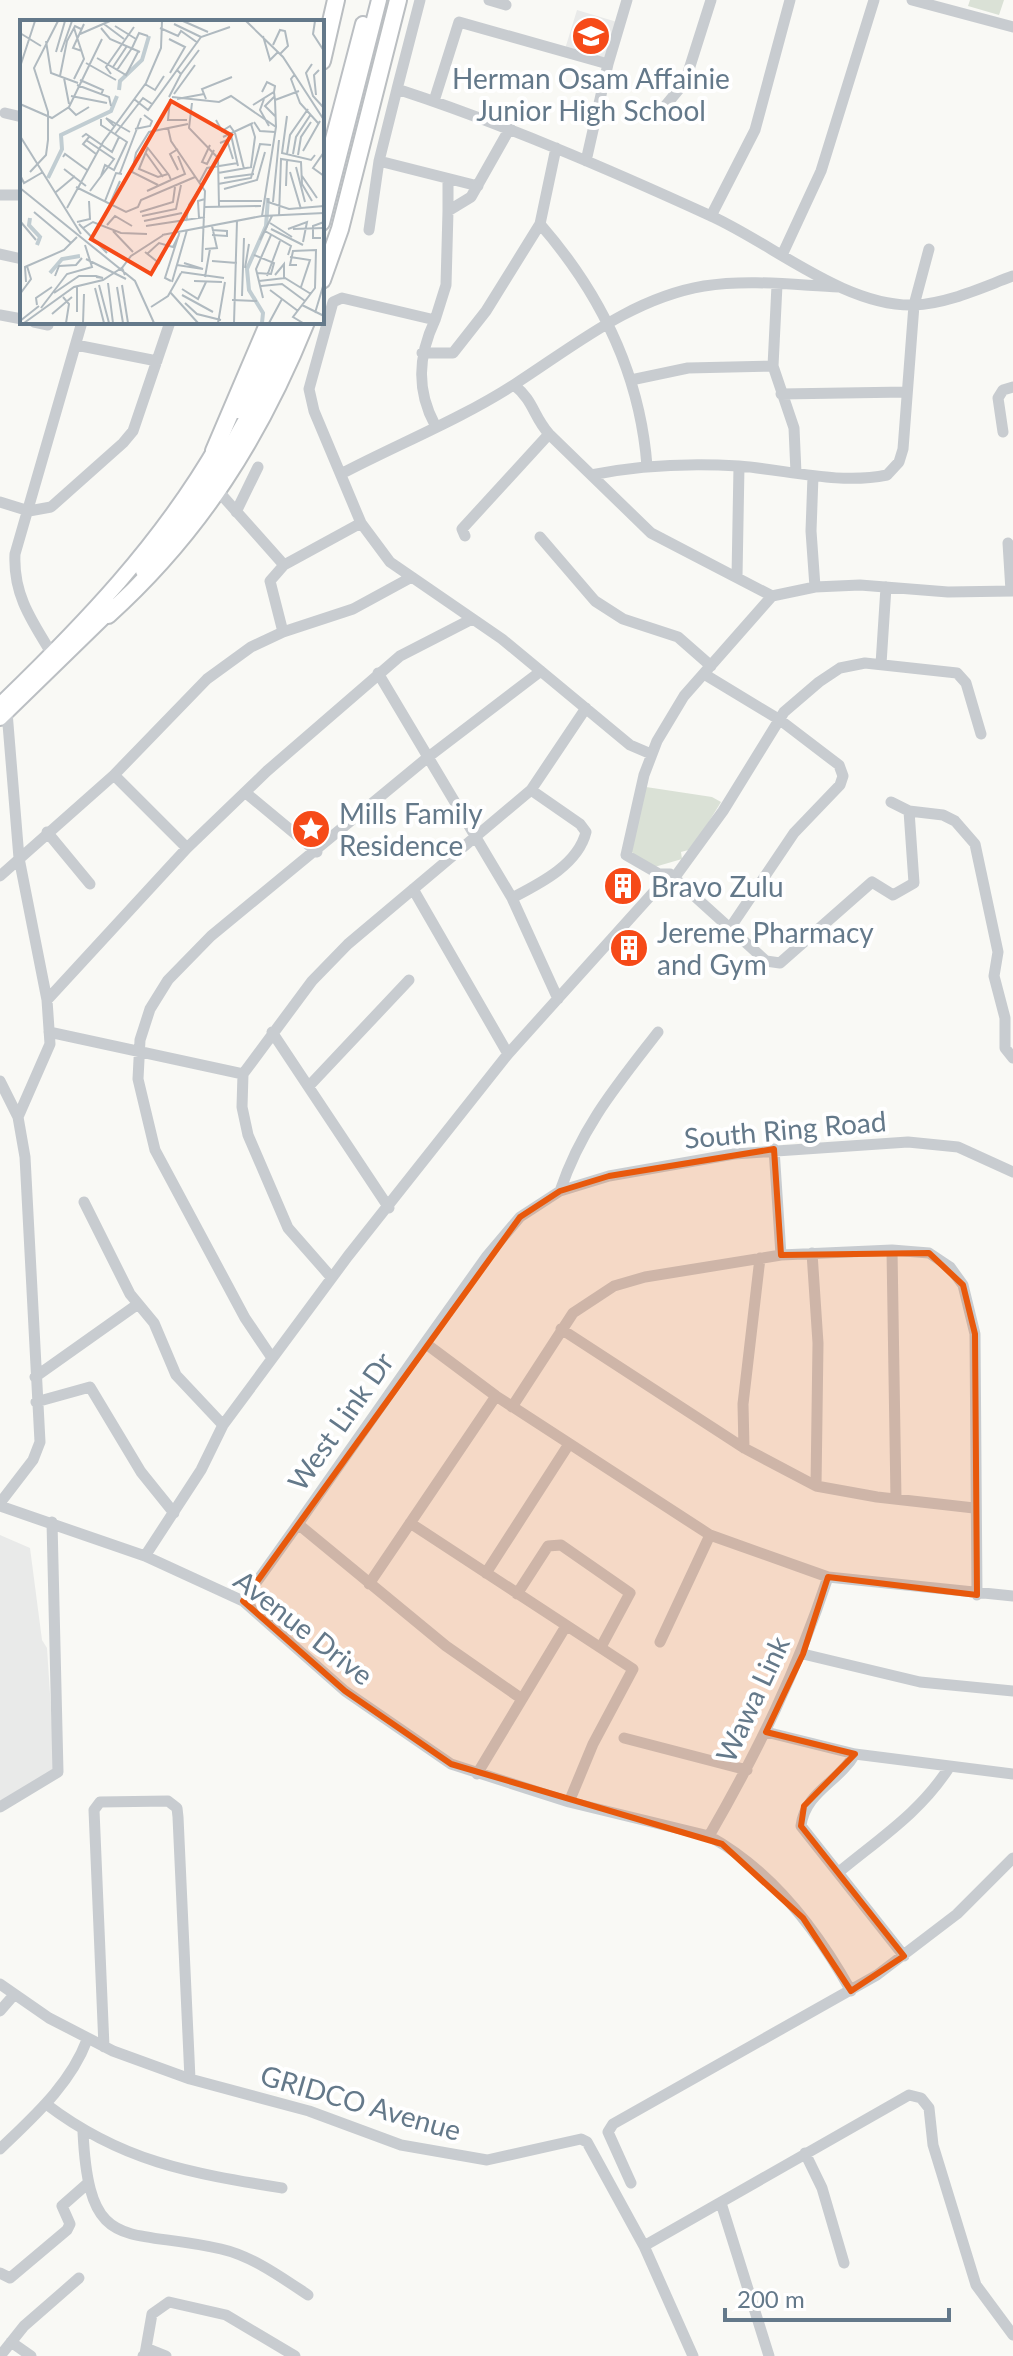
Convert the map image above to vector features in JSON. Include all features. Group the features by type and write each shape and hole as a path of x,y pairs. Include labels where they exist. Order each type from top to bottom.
{"highway":[{"path":"324,52 336,0"},
{"path":"324,274 340,229 398,0"},
{"path":"214,451 268,324"},
{"path":"108,615 156,572 219,492 280,382 305,324"}],"main road":[{"path":"324,214 369,0"},
{"path":"324,175 379,0"},
{"path":"2,712 147,552 214,451 250,388 280,324"},
{"path":"2,712 108,615 176,530 237,438 290,324"}],"street":[{"path":"369,230 379,161 420,0"},
{"path":"489,0 506,5"},
{"path":"586,161 608,64 627,0"},
{"path":"661,111 685,82 711,0"},
{"path":"711,216 755,130 790,0"},
{"path":"783,253 821,171 874,0"},
{"path":"912,0 960,6 1013,27"},
{"path":"434,101 459,22 608,64"},
{"path":"397,89 510,128 711,216 858,295 914,305 951,297 1013,276"},
{"path":"5,113 20,117"},
{"path":"448,211 471,197 510,128"},
{"path":"422,353 453,353 465,341 540,224 556,148"},
{"path":"379,161 478,186"},
{"path":"435,425 423,398 422,353 446,285 448,179"},
{"path":"540,224 573,263 608,323 642,414 647,466"},
{"path":"591,475 647,466 739,466 813,476 887,475 899,462 903,449 914,305 929,249"},
{"path":"0,254 20,259"},
{"path":"777,285 773,366 794,428 796,473"},
{"path":"341,474 514,385 608,323 674,294 704,286 839,287"},
{"path":"435,320 342,298 333,302 309,389 314,411 361,523 390,562 410,578 472,619 541,671 630,745 651,754"},
{"path":"0,315 20,319"},
{"path":"43,324 48,325"},
{"path":"52,654 20,601 14,577 15,554 81,324"},
{"path":"0,502 29,511 60,502 123,443 133,431 169,324"},
{"path":"76,345 157,361"},
{"path":"631,380 688,368 773,366"},
{"path":"514,385 529,397 540,424 549,434 651,533 772,596"},
{"path":"1003,432 998,398 1003,390 1013,387"},
{"path":"781,394 906,392"},
{"path":"465,536 462,529 478,508 549,434"},
{"path":"737,577 739,466"},
{"path":"236,512 258,467"},
{"path":"813,476 811,531 815,587"},
{"path":"219,492 284,565"},
{"path":"283,632 270,581 284,565 361,523"},
{"path":"540,537 595,601 623,619 678,637 708,670 839,765 843,776 840,785 794,833 730,928"},
{"path":"909,811 915,875 909,887 893,895 879,883 872,882 780,963 766,961 672,876 659,874 626,855 651,754 684,696 772,596 815,587 1012,591 1008,543"},
{"path":"0,876 114,775 207,679 251,647 283,632 353,609 410,578"},
{"path":"881,664 886,587"},
{"path":"47,1000 187,848 378,673 400,656 472,619"},
{"path":"145,1556 201,1470 223,1425 331,1277 389,1208 508,1054 672,876 723,811 784,712 840,668 881,664 957,673 966,683 981,734"},
{"path":"272,1358 245,1318 155,1150 140,1101 139,1049 150,1009 177,971 211,936 317,852 427,758 541,671"},
{"path":"378,673 512,898 558,999"},
{"path":"331,1277 288,1228 248,1135 242,1107 243,1074 312,981 348,944 531,790 586,708"},
{"path":"2,712 19,858 47,1000 50,1044 18,1117"},
{"path":"114,775 187,848"},
{"path":"512,898 558,871 584,841 586,832 580,824 531,790"},
{"path":"246,793 317,852"},
{"path":"891,802 909,811 943,815 955,821 975,844 998,952 994,976 1005,1018 1005,1048 1013,1058"},
{"path":"47,832 90,884"},
{"path":"413,889 508,1054"},
{"path":"310,1085 409,980"},
{"path":"49,1032 139,1049 243,1074"},
{"path":"272,1032 389,1208"},
{"path":"560,1191 580,1137 658,1032"},
{"path":"0,1081 18,1117 25,1157 35,1309 38,1452 0,1504"},
{"name":"South Ring Road","path":"425,1343 487,1256 520,1217 560,1191 609,1176 774,1149 908,1142 958,1147 1013,1172"},
{"path":"774,1149 781,1255"},
{"path":"84,1202 138,1304 154,1323 176,1375 223,1425"},
{"path":"892,1250 896,1499"},
{"path":"512,1407 561,1329 587,1301 614,1286 645,1277 781,1255 892,1250 929,1253 950,1267 963,1285 975,1334 977,1595"},
{"path":"812,1253 818,1343 816,1486"},
{"path":"744,1448 743,1404 760,1258"},
{"path":"35,1377 138,1304"},
{"path":"561,1329 744,1448 816,1486 974,1508"},
{"name":"West Link Dr","path":"522,1699 446,1646 298,1524 425,1343 512,1407 710,1535 828,1577 977,1595 1013,1596"},
{"path":"36,1402 90,1387 141,1472 174,1513"},
{"path":"369,1584 496,1396"},
{"path":"486,1573 569,1444"},
{"name":"Avenue Drive","path":"0,1504 145,1556 243,1601 383,1719 451,1764 569,1802 709,1836"},
{"path":"0,1807 58,1772 52,1522"},
{"path":"410,1523 630,1665 633,1675 593,1744 569,1802"},
{"path":"243,1601 298,1524"},
{"path":"660,1642 710,1535"},
{"path":"517,1594 548,1546 561,1545 630,1593 601,1647"},
{"name":"Wawa Link","path":"709,1836 747,1770 803,1654 828,1577"},
{"path":"477,1774 566,1626"},
{"path":"803,1654 920,1682 1013,1691"},
{"path":"766,1732 855,1754 1013,1774"},
{"path":"624,1738 747,1770"},
{"path":"855,1754 838,1775 804,1806 801,1819 805,1833 904,1956"},
{"path":"839,1872 902,1824 938,1786 950,1766"},
{"path":"104,2047 94,1810 100,1802 168,1801 177,1808 178,1817 190,2079"},
{"path":"709,1836 748,1862 793,1907 831,1955 851,1991"},
{"path":"631,2183 608,2132 613,2124 851,1991 904,1956 957,1914 1013,1858"},
{"name":"GRIDCO Avenue","path":"0,1984 13,1996 104,2047 190,2079 309,2111 401,2145 487,2160 581,2139 590,2147 644,2246 693,2356"},
{"path":"0,2011 13,1996"},
{"path":"0,2149 46,2104 82,2054 87,2040"},
{"path":"644,2246 909,2095 921,2098 929,2108 933,2145 976,2285 1013,2335"},
{"path":"46,2104 102,2142 196,2174 282,2188"},
{"path":"83,2132 87,2184 101,2215 125,2232 148,2240 222,2249 274,2273 308,2295"},
{"path":"805,2153 822,2188 844,2263"},
{"path":"0,2273 10,2278 67,2230 69,2220 62,2206 87,2184"},
{"path":"721,2203 769,2356"},
{"path":"0,2356 49,2301 79,2278"},
{"path":"144,2355 152,2314 169,2302 226,2315 295,2356"},
{"path":"11,2342 31,2356"},
{"path":"144,2355 151,2350 166,2356"}],"highlighted area":[{"path":"774,1149 781,1255 929,1253 963,1285 975,1334 977,1595 828,1577 803,1654 766,1732 855,1754 804,1806 801,1826 904,1956 851,1991 803,1918 722,1844 451,1764 345,1691 243,1601 520,1217 560,1191 609,1176"}],"shaded area":[{"path":"970,0 1004,0 999,15 968,6"},
{"name":"Herman Osam Affainie Junior High School","path":"577,10 617,22 605,61 565,49"},
{"path":"646,787 712,797 721,802 692,849 681,852 682,859 651,868 628,849"},
{"path":"0,1535 30,1548 42,1640 47,1648 55,1771 0,1802"}],"place":[{"name":"Herman Osam Affainie Junior High School","path":"591,36"},
{"name":"Mills Family Residence","path":"311,829"},
{"name":"Bravo Zulu","path":"623,886"},
{"name":"Jereme Pharmacy and Gym","path":"629,948"}]}
